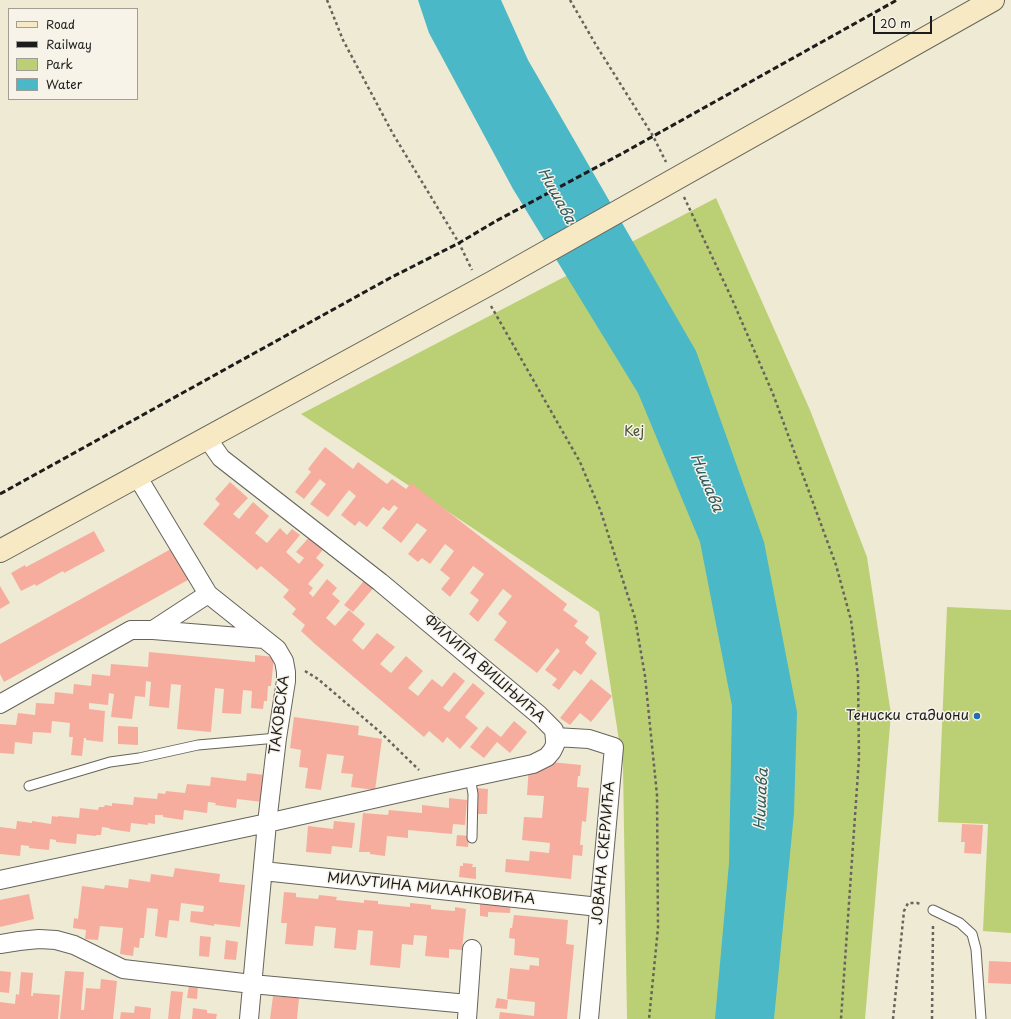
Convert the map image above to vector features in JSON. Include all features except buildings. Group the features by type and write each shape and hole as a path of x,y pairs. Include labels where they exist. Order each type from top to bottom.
{"street":[{"path":"0,551 487,285 993,0"},
{"name":"ФИЛИПА ВИШЊИЋА","path":"207,438 221,458 380,582 516,695 554,730 555,745 549,755 533,764 267,823"},
{"name":"ТАКОВСКА","path":"137,476 208,594 277,649 282,655 284,661 286,677 267,823 249,1019"},
{"path":"153,630 208,594"},
{"path":"0,704 131,630 153,630 264,639"},
{"name":"ЈОВАНА СКЕРЛИЋА","path":"555,737 589,739 614,747 589,1019"},
{"path":"0,880 267,823"},
{"name":"МИЛУТИНА МИЛАНКОВИЋА","path":"263,871 599,907"},
{"path":"0,944 19,941 56,940 74,945 123,969 468,1011 472,949"}],"lane":[{"path":"29,786 110,762 139,758 198,745 277,738"},
{"path":"470,777 472,794 472,838"},
{"path":"934,910 960,922 972,934 976,949 981,1019"}],"path":[{"path":"327,0 342,40 393,134 459,243 487,285 580,462 601,512 635,618 645,676 657,795 658,928 650,1019"},
{"path":"570,0 596,46 653,136 732,299 772,394 836,565 851,620 858,676 859,758 841,1019"},
{"path":"282,655 318,679 380,732 435,785"},
{"path":"893,1019 904,911 908,903 917,903 934,910 932,1019"}],"green space":[{"name":"Кеј","path":"716,198 810,410 867,557 891,714 865,1019 627,1019 623,766 599,612 301,414"},
{"name":"Тениски стадиони","path":"947,607 1011,610 1011,933 983,931 988,824 938,822"}],"water":[{"name":"Нишава","path":"418,0 501,0 528,60 696,351 764,542 797,712 794,813 774,1019 715,1019 729,863 732,706 700,542 638,393 513,189 429,33"}],"railway":[{"path":"0,494 390,278 459,243 496,221 623,153 897,0"}],"place":[{"name":"Тениски стадиони","path":"977,716"}]}
